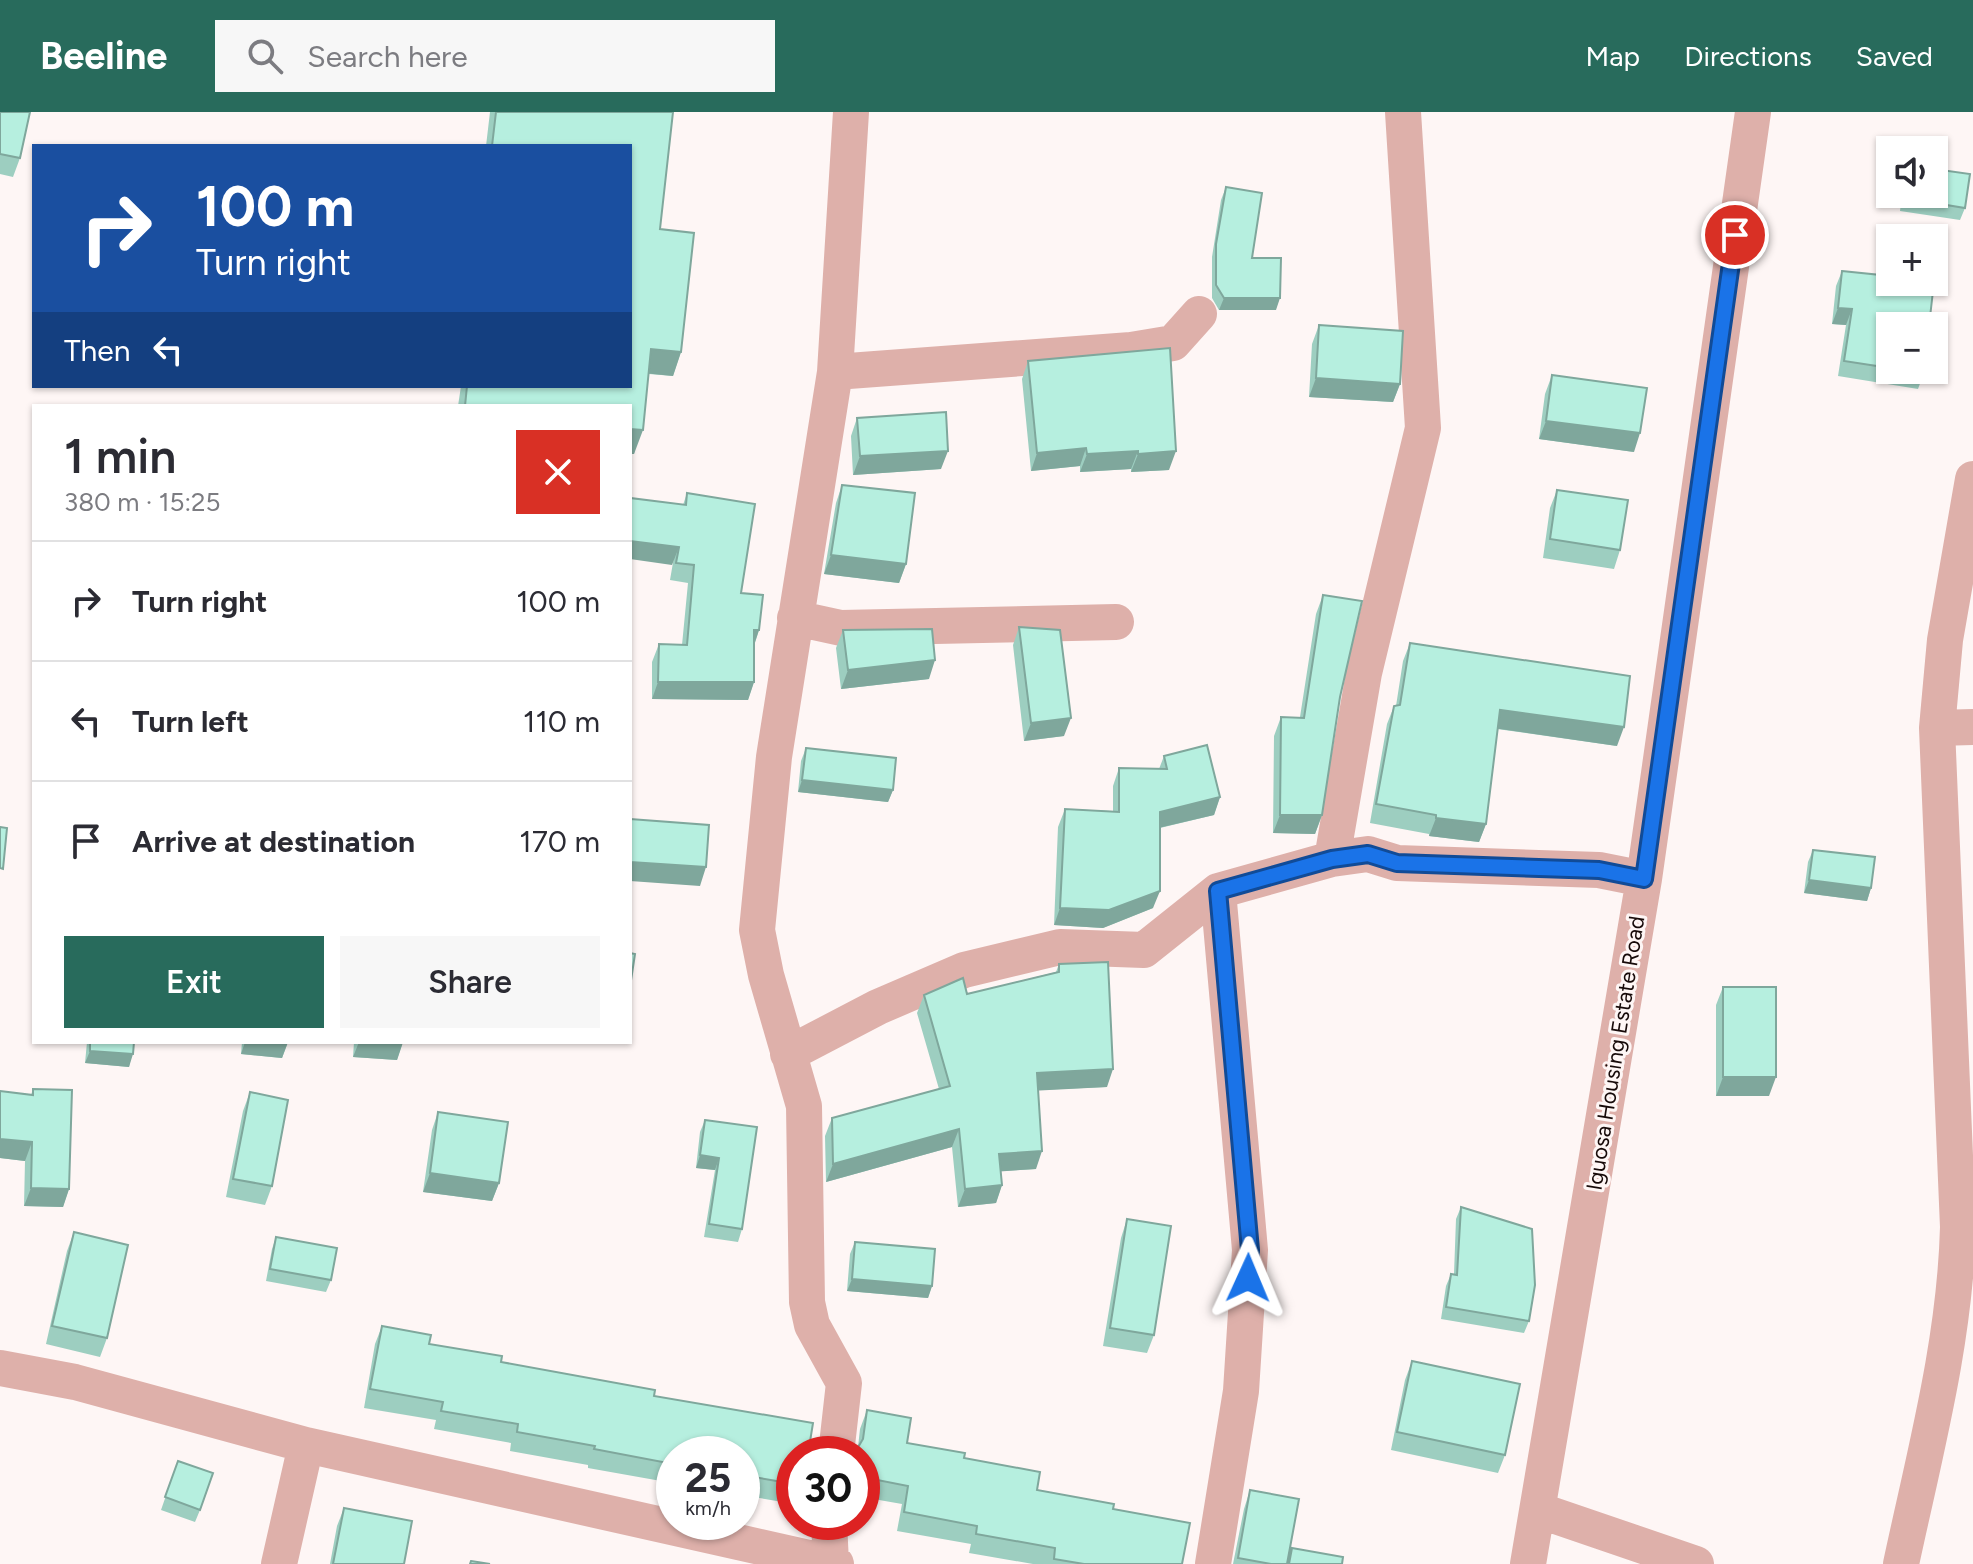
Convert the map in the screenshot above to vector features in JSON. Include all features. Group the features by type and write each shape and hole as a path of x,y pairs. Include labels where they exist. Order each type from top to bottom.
{"street":[{"path":"838,1436 844,1383 812,1325 807,1302 804,1106 757,930 774,757 835,372 851,112"},
{"path":"1332,859 1364,673 1423,428 1403,112"},
{"name":"Iguosa Housing Estate Road","path":"1528,1564 1644,879 1753,112"},
{"path":"835,372 1131,350 1173,343 1199,314"},
{"path":"1901,1564 1950,1339 1966,1227 1937,728 1945,640 1973,479"},
{"path":"795,618 841,628 1116,622"},
{"path":"1937,728 1973,727"},
{"path":"788,1054 878,1007 964,970 1060,947 1144,950 1218,891 1332,859 1368,854 1397,863 1599,870 1644,879"},
{"path":"1213,1564 1241,1391 1250,1250 1218,891"},
{"path":"0,1368 75,1382 306,1445 795,1559 833,1563 831,1540"},
{"path":"279,1564 306,1445"},
{"path":"1538,1510 1696,1564"}],"building":[{"path":"0,112 30,112 20,158 0,154"},
{"path":"496,112 673,112 660,229 694,233 681,352 651,349 643,430 632,429 632,404 465,404 467,388 632,388 632,144 492,144"},
{"path":"1948,171 1970,174 1965,208 1948,205"},
{"path":"1226,187 1262,193 1252,258 1281,258 1280,298 1224,298 1216,285 1216,244"},
{"path":"1842,271 1876,275 1876,296 1932,296 1931,312 1876,312 1876,366 1844,361 1852,309 1838,308"},
{"path":"1319,325 1403,331 1400,384 1316,378"},
{"path":"1170,348 1176,451 1087,454 1086,448 1037,453 1028,361"},
{"path":"1552,375 1647,388 1640,433 1546,421"},
{"path":"946,412 948,451 860,456 857,418"},
{"path":"842,485 915,493 906,564 831,555"},
{"path":"1557,490 1628,500 1620,550 1550,539"},
{"path":"687,493 755,504 741,593 763,595 759,630 754,630 754,682 658,682 659,644 687,645 694,565 676,563 679,547 632,541 632,498 686,505"},
{"path":"1323,595 1362,601 1340,697 1322,815 1280,815 1281,717 1304,718"},
{"path":"1019,627 1060,630 1071,718 1031,723"},
{"path":"932,629 935,660 848,670 843,630"},
{"path":"1410,643 1630,676 1624,727 1500,710 1486,824 1436,818 1436,815 1376,804 1394,706 1400,705"},
{"path":"1207,745 1220,797 1160,812 1160,891 1109,910 1060,908 1065,809 1119,812 1119,768 1167,769 1164,756"},
{"path":"806,748 896,758 893,790 802,780"},
{"path":"632,819 709,825 706,867 632,862"},
{"path":"0,827 7,828 3,869 0,868"},
{"path":"1813,850 1875,857 1871,888 1809,880"},
{"path":"1108,962 1113,1069 1037,1073 1042,1151 999,1154 1002,1185 965,1189 959,1129 833,1164 832,1118 950,1086 924,995 963,978 967,994 1059,972 1059,964"},
{"path":"1723,987 1776,987 1776,1077 1723,1077"},
{"path":"90,1044 134,1044 133,1054 90,1051"},
{"path":"33,1089 72,1090 69,1189 31,1188 32,1142 0,1139 0,1091 33,1095"},
{"path":"250,1092 288,1100 272,1186 233,1179"},
{"path":"438,1112 508,1122 499,1183 430,1173"},
{"path":"705,1120 757,1127 742,1229 709,1224 719,1158 700,1155"},
{"path":"1461,1207 1532,1229 1535,1285 1529,1321 1446,1307 1451,1274 1457,1275"},
{"path":"1127,1219 1171,1226 1154,1335 1110,1328"},
{"path":"74,1232 128,1245 107,1338 52,1326"},
{"path":"276,1237 337,1248 331,1280 270,1269"},
{"path":"855,1242 935,1249 932,1286 852,1279"},
{"path":"382,1326 431,1335 429,1344 502,1356 501,1362 655,1390 654,1396 813,1423 811,1436 776,1436 776,1481 760,1478 760,1436 656,1436 656,1461 517,1432 518,1424 441,1411 443,1402 370,1389"},
{"path":"1412,1361 1520,1384 1505,1455 1397,1432"},
{"path":"867,1410 911,1418 907,1443 965,1453 964,1458 1040,1472 1037,1490 1114,1504 1113,1509 1190,1523 1182,1564 1084,1564 1054,1559 1055,1548 976,1534 977,1526 904,1512 908,1486 880,1481 880,1436 863,1436"},
{"path":"178,1461 213,1473 200,1510 165,1497"},
{"path":"1250,1490 1299,1499 1287,1564 1238,1558"},
{"path":"344,1508 412,1521 404,1564 333,1564"},
{"path":"1292,1548 1343,1557 1342,1564 1289,1564"}],"route":[{"path":"1248,1278 1250,1250 1218,891 1332,859 1368,854 1397,863 1599,870 1644,879 1735,235"}]}
